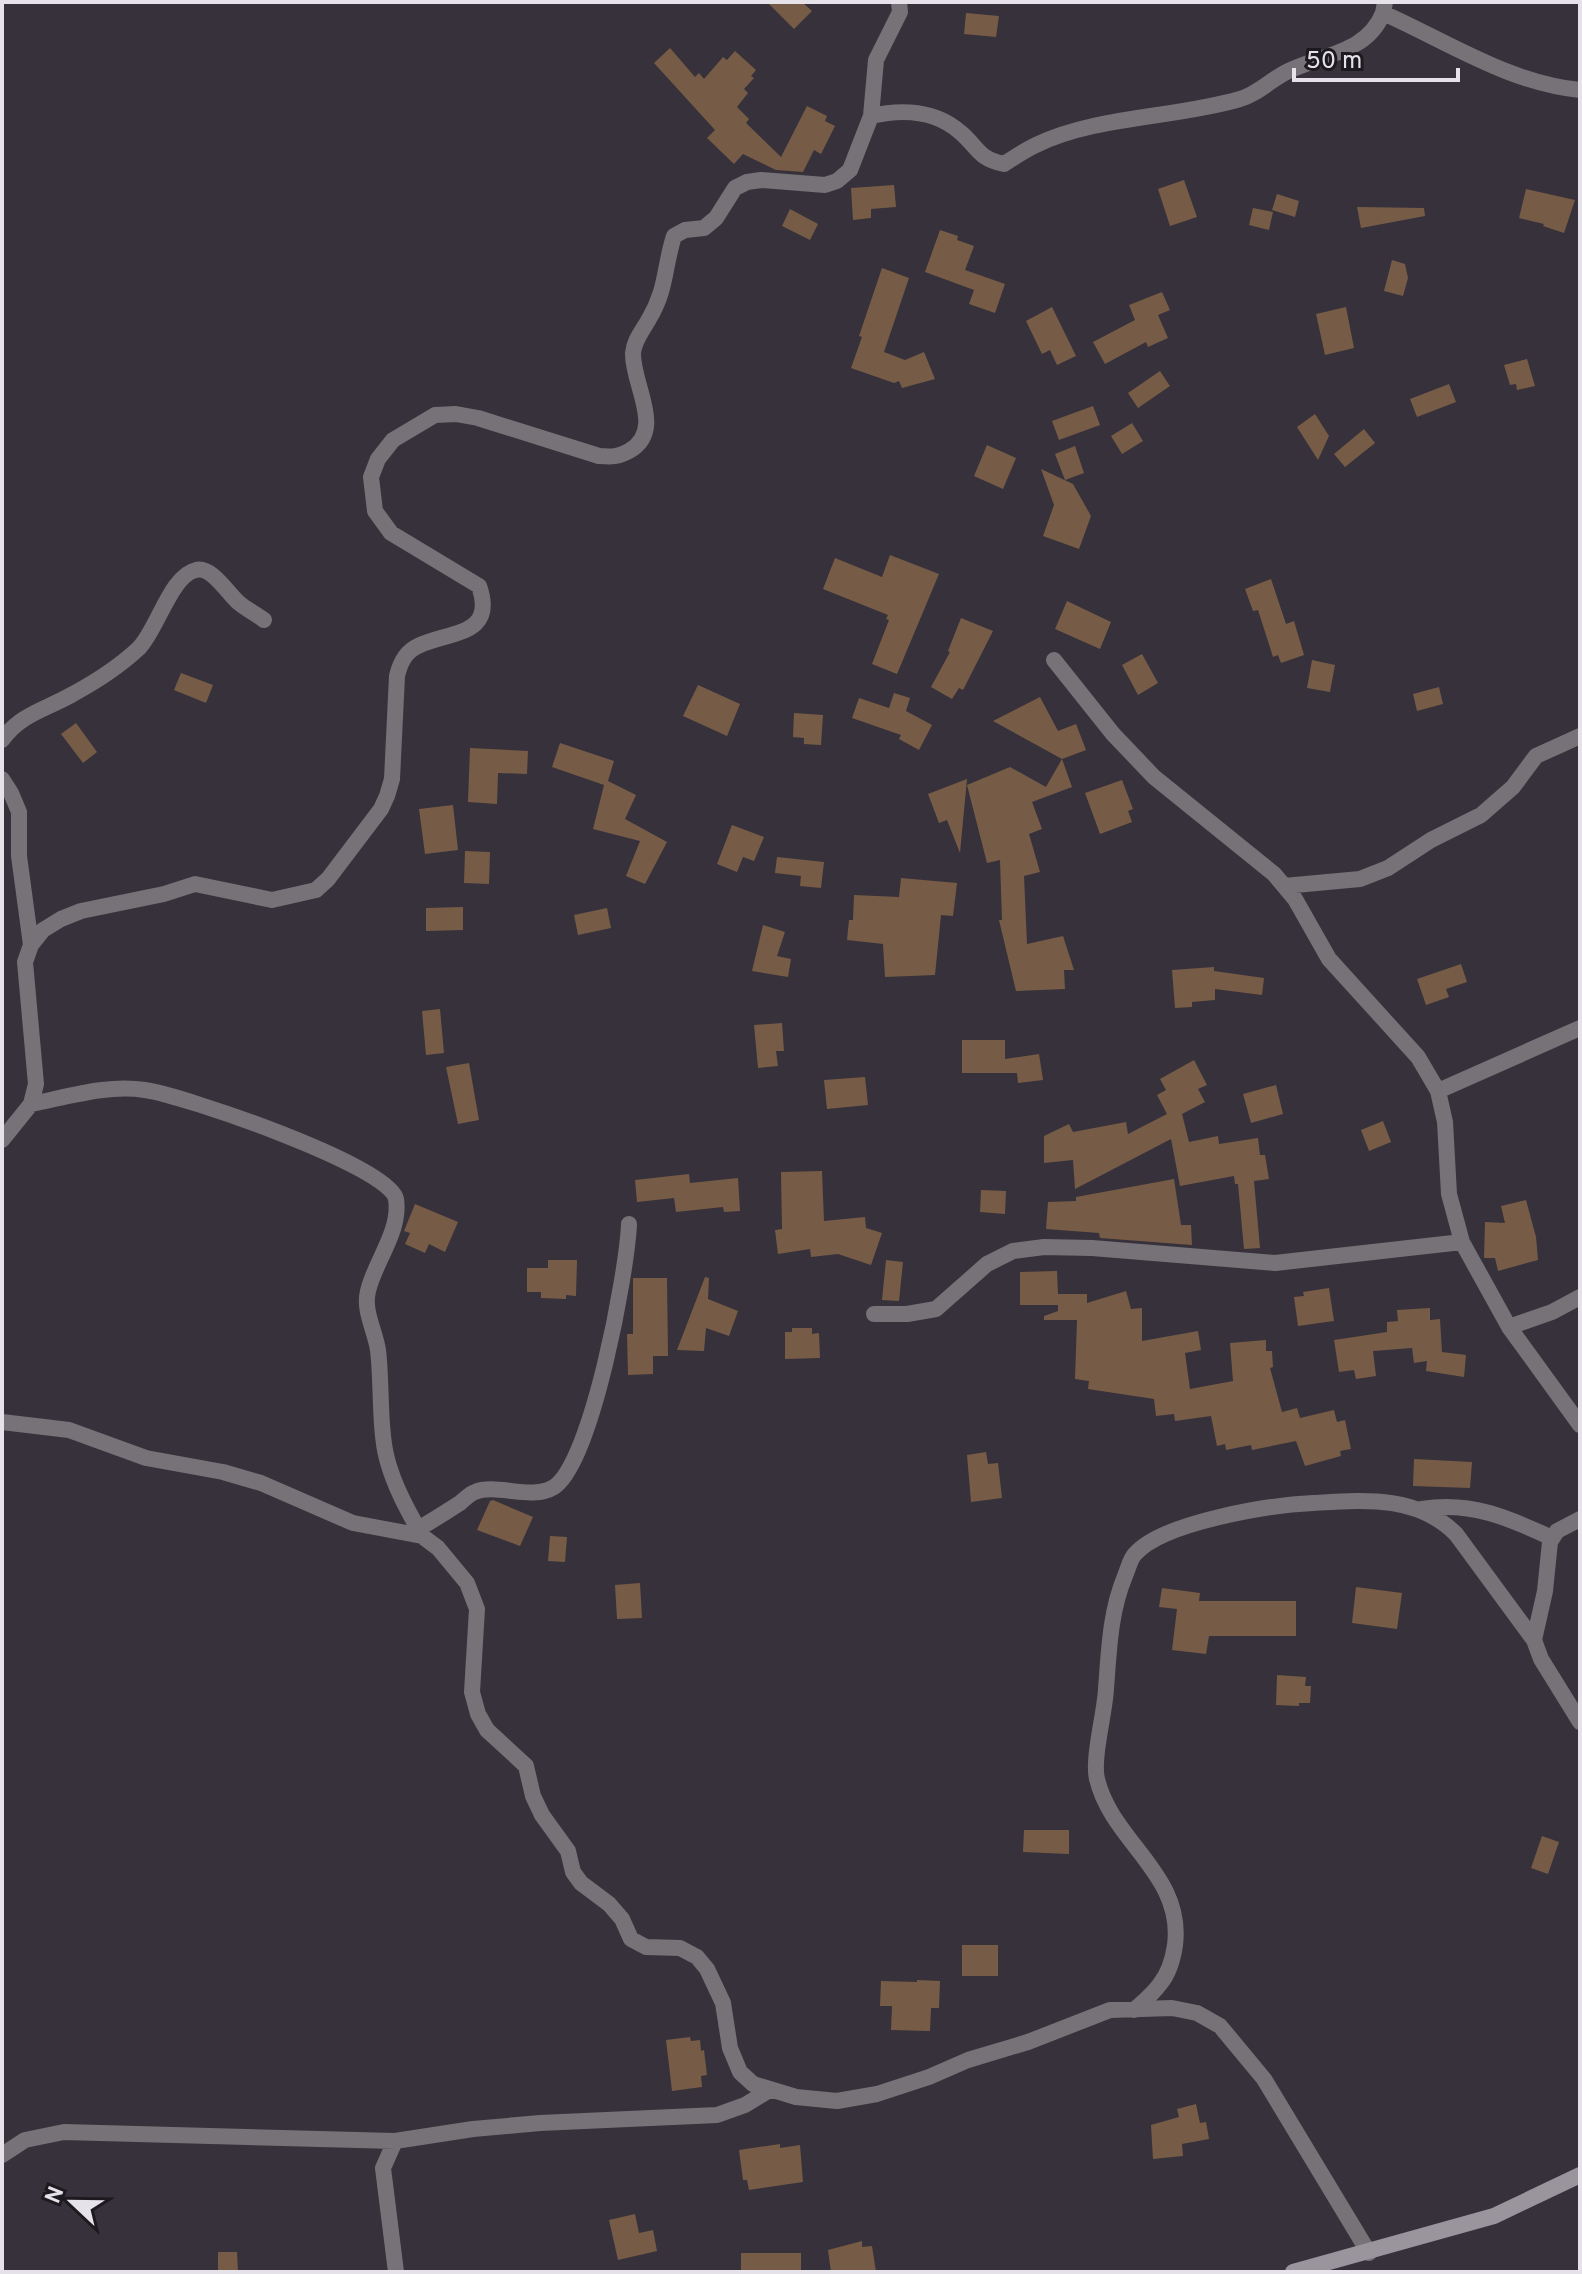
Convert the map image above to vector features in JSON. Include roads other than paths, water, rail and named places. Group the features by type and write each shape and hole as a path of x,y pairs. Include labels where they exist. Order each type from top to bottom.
{"street":[{"path":"2,1140 31,1104 36,1084 25,962 31,945 43,930 81,911 164,894 195,884 272,900 316,890 328,879 381,809 392,779 397,676 401,661 419,645 454,636 469,628 478,621 484,610 479,586 391,533 375,511 371,477 378,459 393,440 435,415 446,414 478,418 599,456 616,458 636,446 642,439 647,418 633,353 663,294 674,236 685,230 704,228 716,218 735,188 747,182 761,180 825,185 837,181 850,170 871,116 876,60 900,12 899,2"},
{"path":"871,116 908,112 929,115 960,131 987,159 1004,164 1037,144 1054,138 1116,122 1175,114 1244,99 1290,70 1360,44 1378,27 1384,8 1462,52 1540,84 1580,90"},
{"path":"2,740 10,728 25,717 73,694 139,648 154,629 168,595 186,575 195,570 204,570 214,577 239,603 264,620"},
{"path":"1054,660 1113,734 1154,777 1274,874 1295,899 1329,959 1418,1057 1438,1091 1445,1122 1449,1194 1462,1242 1509,1327 1580,1425"},
{"path":"1284,886 1360,879 1388,868 1431,840 1481,815 1513,787 1536,756 1580,736"},
{"path":"2,779 19,812 19,856 31,945"},
{"path":"1438,1091 1580,1028"},
{"path":"31,1104 112,1089 144,1090 260,1126 340,1158 388,1185 396,1196 397,1216 373,1275 367,1307 377,1346 386,1456 395,1485 420,1533 438,1548 473,1595 477,1623 472,1656 472,1692 478,1714 487,1730 526,1766 533,1796 542,1815 568,1851 573,1872 581,1883 609,1904 622,1919 631,1939 639,1945 680,1948 697,1957 707,1969 723,2003 730,2048 740,2072 753,2084 796,2097 837,2101 877,2094 929,2077 968,2060 1028,2042 1110,2010 1172,2008 1197,2013 1220,2026 1264,2079 1369,2253"},
{"path":"2,1422 69,1430 146,1458 223,1472 261,1483 353,1523 420,1533 473,1493 535,1492 556,1486 581,1444 602,1381 627,1255 629,1224"},
{"path":"874,1314 907,1314 936,1309 987,1264 1013,1251 1044,1247 1275,1263 1462,1242"},
{"path":"1509,1327 1552,1312 1580,1297"},
{"path":"1134,2010 1162,1983 1173,1960 1177,1928 1171,1898 1109,1811 1096,1775 1105,1712 1111,1619 1133,1555 1154,1538 1246,1509 1358,1500 1422,1509 1444,1506 1474,1508 1504,1516 1552,1538"},
{"path":"1422,1509 1441,1518 1456,1534 1503,1602 1534,1640 1541,1659 1580,1722"},
{"path":"1534,1640 1552,1538 1557,1531 1580,1519"},
{"path":"2,2155 25,2140 64,2132 395,2141 540,2123 717,2115 745,2105 768,2091"},
{"path":"395,2141 383,2168 396,2272"},
{"path":"1293,2272 1494,2216 1580,2175"}]}
